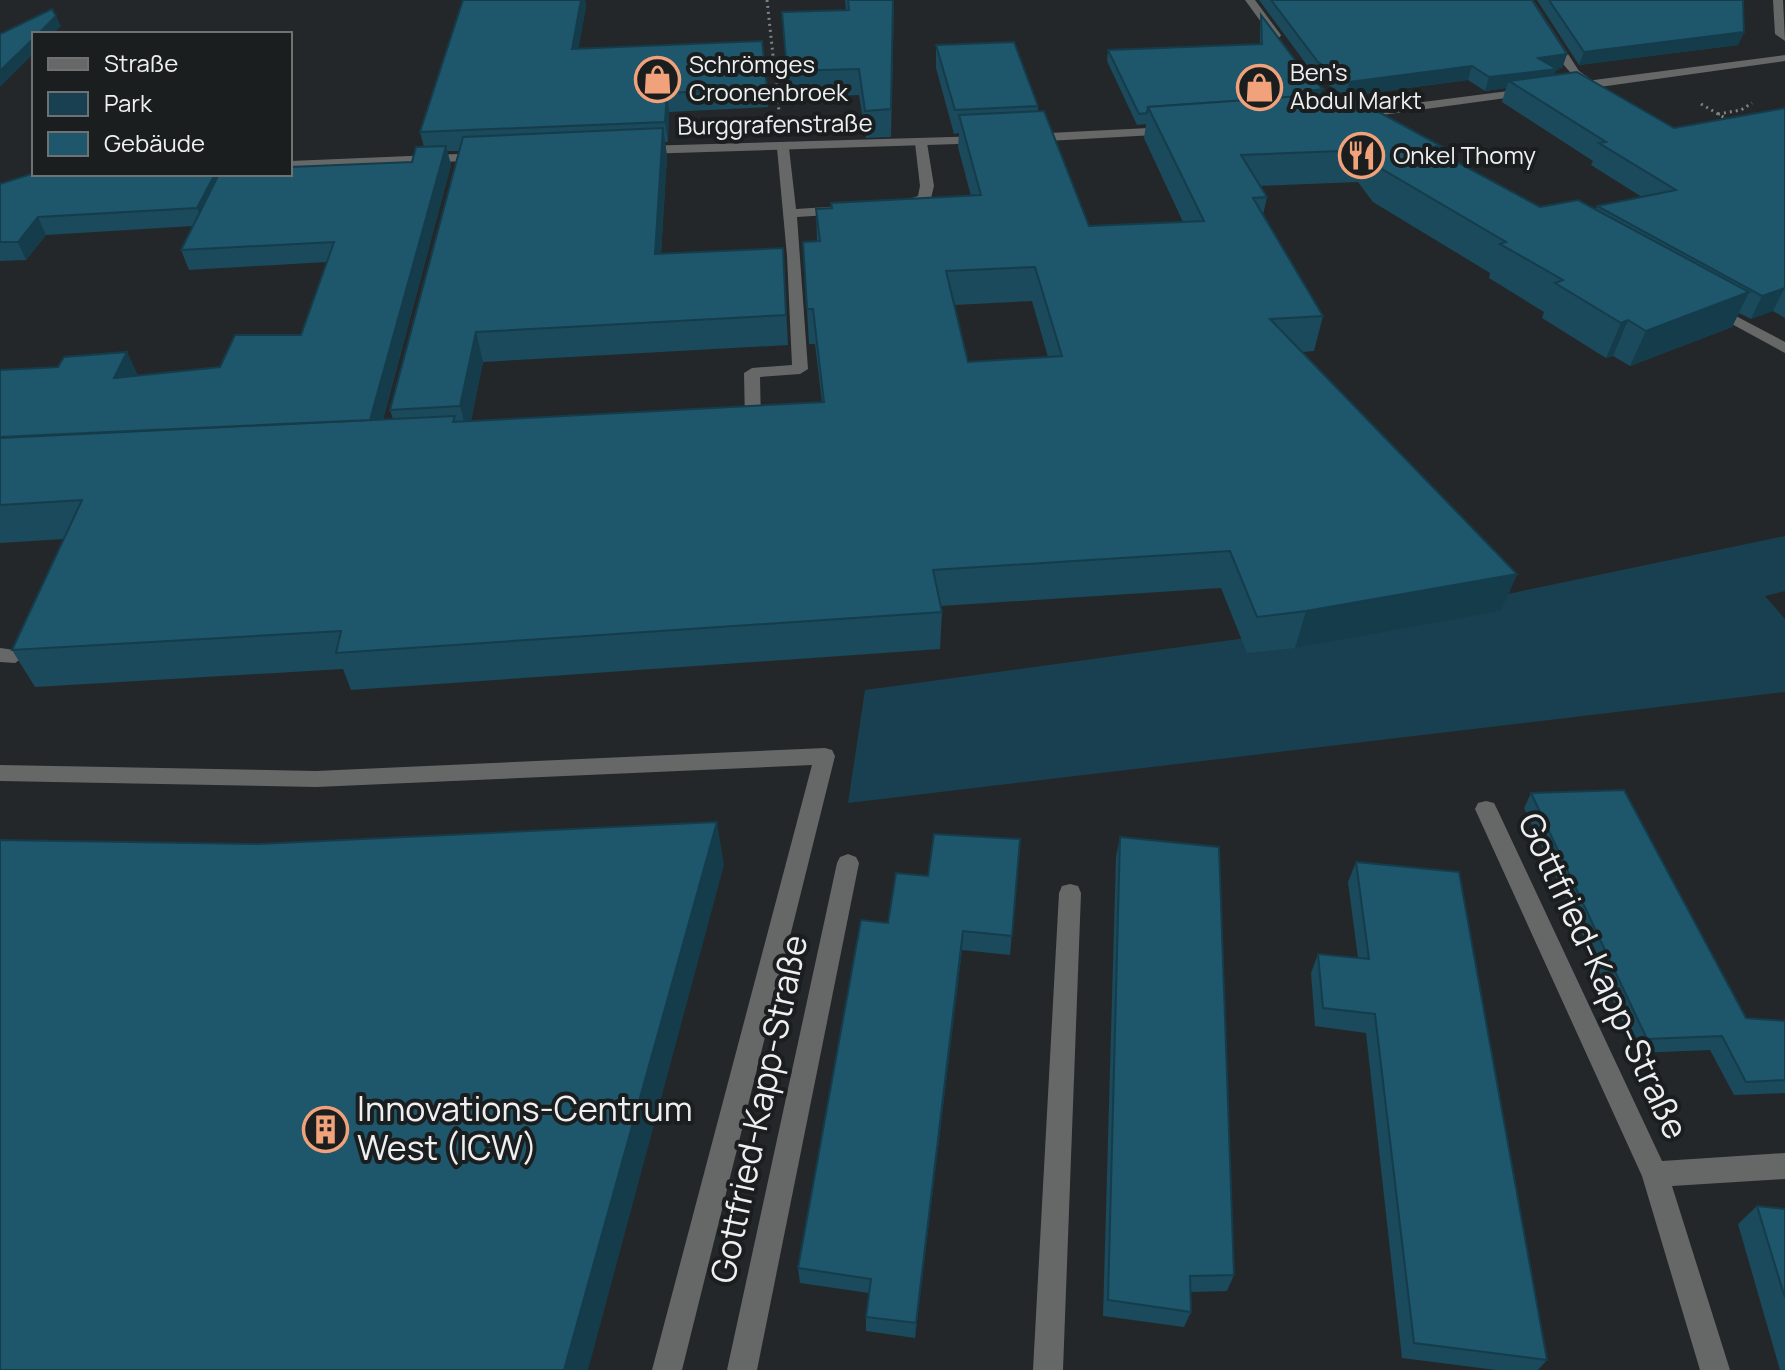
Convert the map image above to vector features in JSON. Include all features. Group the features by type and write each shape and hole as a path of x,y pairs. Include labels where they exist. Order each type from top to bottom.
{"street":[{"path":"1250,0 1284,46"},
{"path":"1528,0 1575,73 1592,85"},
{"path":"1778,0 1780,34 1785,38"},
{"path":"1561,89 1785,58"},
{"path":"1333,118 1354,111 1546,91"},
{"path":"1354,111 1383,125"},
{"path":"1011,139 1188,130"},
{"name":"Burggrafenstraße","path":"634,150 783,148 996,139"},
{"path":"889,208 914,204 924,198 927,186 921,143"},
{"path":"727,428 753,426 752,373 800,369 794,256 783,148"},
{"path":"292,165 460,165 493,156"},
{"path":"788,213 864,209"},
{"path":"1705,303 1785,348"},
{"path":"0,773 316,779 825,756 667,1370"},
{"name":"Gottfried-Kapp-Straße","path":"1486,809 1655,1174 1715,1370"},
{"name":"Gottfried-Kapp-Straße","path":"742,1370 848,863"},
{"path":"1048,1370 1070,893"},
{"name":"Gottfried-Kapp-Straße","path":"1655,1174 1785,1166"}],"path":[{"path":"767,0 783,148"},
{"path":"1655,76 1730,121"},
{"path":"1717,114 1741,110 1752,103"}],"green space":[{"path":"1785,536 1785,591 1765,596 1785,619 1785,692 848,803 865,690 1393,618"}],"building":[{"path":"463,0 581,0 572,49 762,41 767,88 667,93 665,122 420,132"},
{"path":"848,0 893,0 891,109 865,111 859,69 787,71 782,12 849,10"},
{"path":"1271,0 1532,0 1567,54 1538,58 1557,69 1489,77 1472,66 1349,82 1318,62"},
{"path":"1549,0 1743,0 1744,32 1584,52"},
{"path":"52,9 56,16 40,32 32,32 32,40 0,71 0,34"},
{"path":"1261,15 1305,73 1323,89 1300,92 1307,96 1148,107 1147,113 1139,114 1108,50 1262,44"},
{"path":"1014,42 1038,106 955,110 936,45"},
{"path":"1577,72 1674,128 1785,108 1785,288 1762,296 1597,206 1676,190 1599,143 1606,142 1509,81"},
{"path":"1344,93 1441,146 1429,147 1540,207 1578,200 1749,292 1646,331 1628,320 1621,323 1555,283 1563,280 1500,244 1506,242 1382,169 1366,150 1241,155 1267,197 1253,198 1323,316 1270,319 1517,574 1257,617 1230,551 933,570 942,612 336,653 341,631 12,650 82,500 0,505 0,438 455,416 453,422 824,402 813,309 807,309 803,242 820,241 816,209 832,208 831,203 981,195 959,115 1044,111 1089,226 1204,221 1148,107","holes":["1035,267 1062,356 968,362 946,271"]},
{"path":"663,128 655,254 783,248 786,315 476,332 460,406 390,410 463,137"},
{"path":"446,146 370,420 0,437 0,370 58,367 64,357 127,352 114,378 220,367 235,335 301,335 334,242 181,250 218,176 292,176 292,167 412,162 416,147"},
{"path":"32,174 214,176 197,208 38,217 18,242 0,242 0,184"},
{"path":"1624,790 1746,1018 1785,1021 1785,1080 1746,1082 1722,1036 1647,1039 1531,793"},
{"name":"Innovations-Centrum West (ICW)","path":"717,822 564,1370 0,1370 0,840 258,844"},
{"path":"934,834 1020,839 1012,936 963,931 916,1323 866,1317 871,1279 798,1268 861,920 888,923 896,873 928,876"},
{"path":"1120,837 1219,847 1234,1275 1190,1276 1191,1312 1108,1300"},
{"path":"1356,862 1459,872 1547,1360 1414,1343 1375,1014 1323,1008 1318,954 1369,959"},
{"path":"1757,1206 1785,1209 1785,1298"}],"place":[{"name":"Schrömges Croonenbroek","path":"658,79"},
{"name":"Ben's Abdul Markt","path":"1259,87"},
{"name":"Onkel Thomy","path":"1362,156"},
{"name":"Innovations-Centrum West (ICW)","path":"326,1129"}]}
